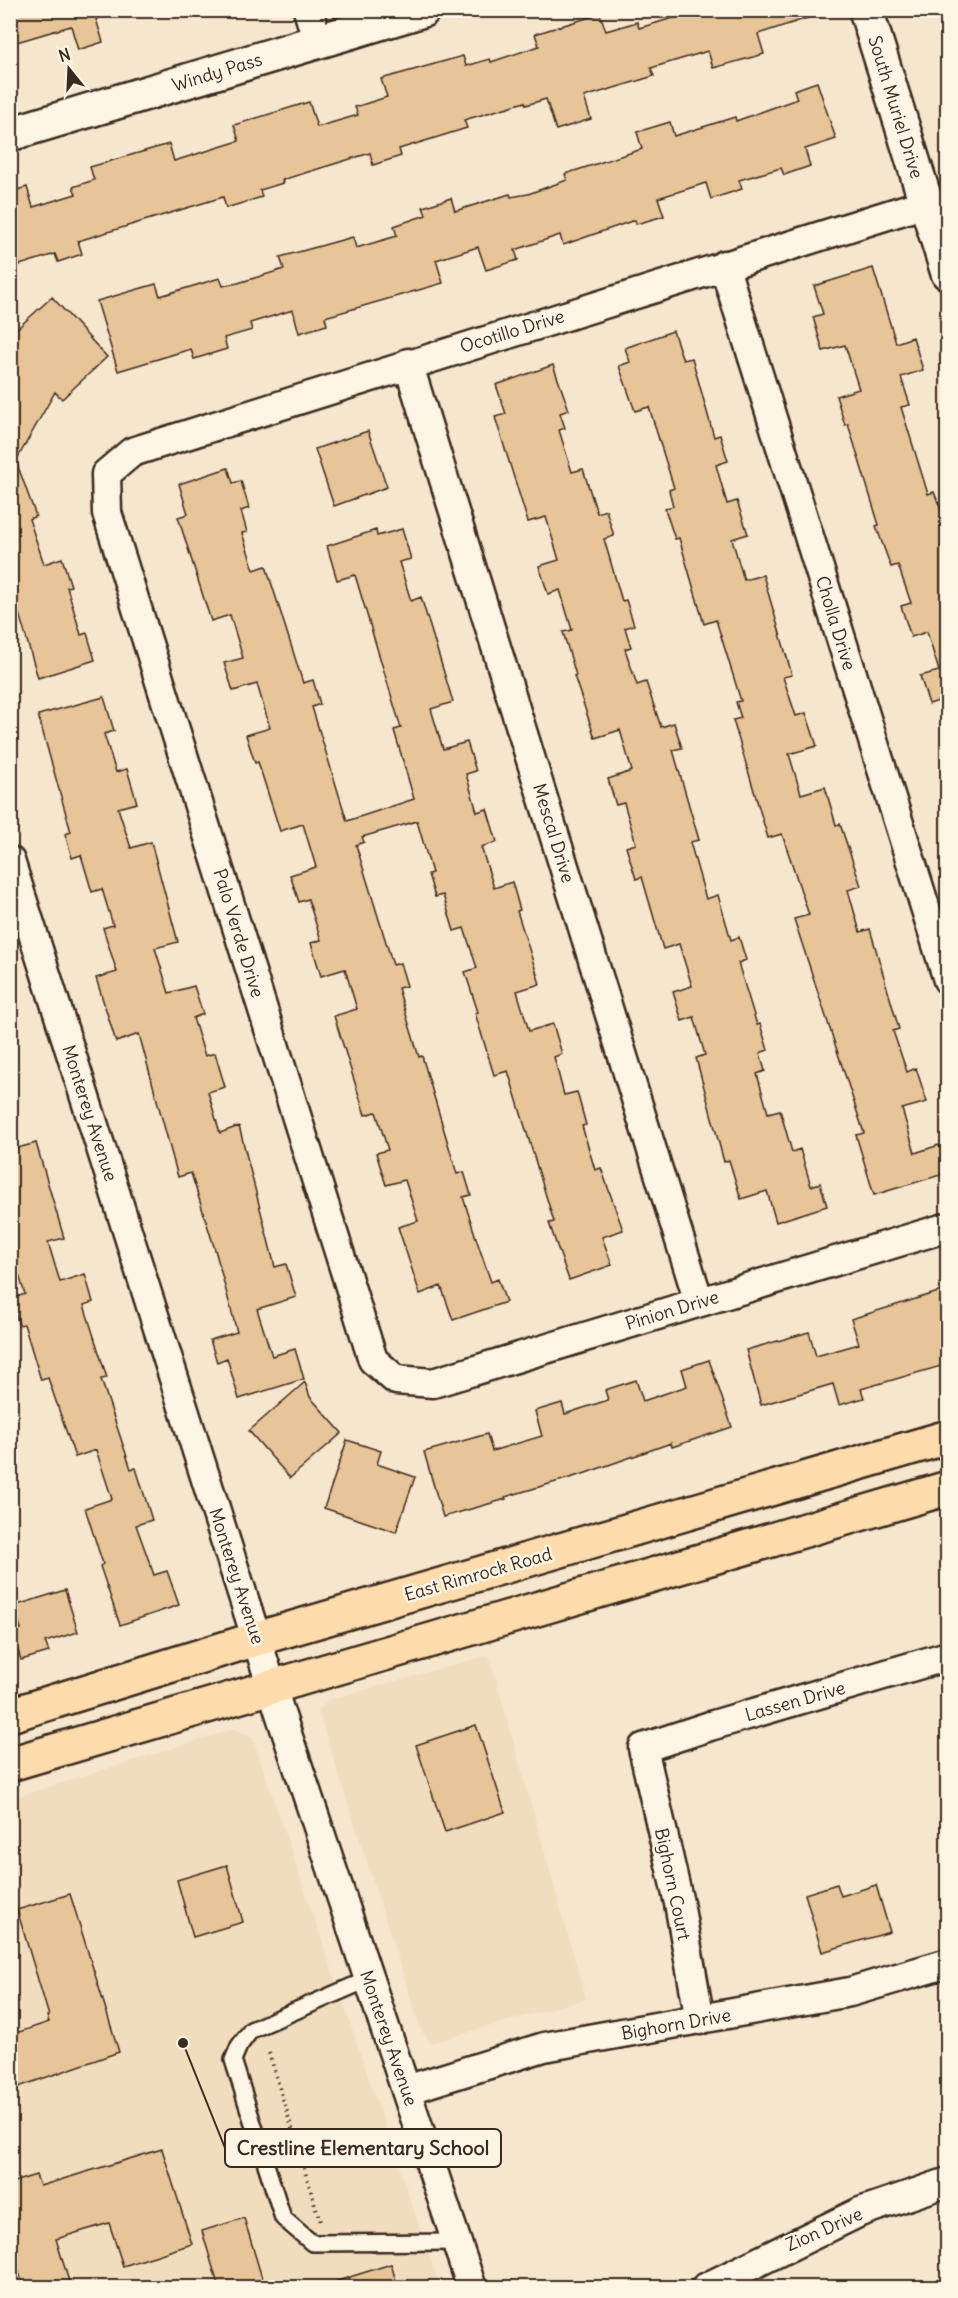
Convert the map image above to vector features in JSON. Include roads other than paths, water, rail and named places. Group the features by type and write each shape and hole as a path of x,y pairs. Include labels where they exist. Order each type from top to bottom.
{"main road":[{"name":"East Rimrock Road","path":"10,1715 256,1639 948,1437"},
{"path":"10,1764 948,1488"}],"street":[{"path":"308,10 318,42"},
{"name":"Windy Pass","path":"10,134 423,10"},
{"name":"South Muriel Drive","path":"866,10 948,273"},
{"name":"Ocotillo Drive","path":"106,474 132,452 408,363 926,203"},
{"name":"Cholla Drive","path":"724,265 948,980"},
{"name":"Mescal Drive","path":"408,363 699,1302"},
{"name":"Palo Verde Drive","path":"106,474 107,513 373,1360 396,1380"},
{"name":"Monterey Avenue","path":"10,861 20,927 472,2288"},
{"name":"Pinion Drive","path":"396,1380 433,1383 948,1227"},
{"name":"Lassen Drive","path":"643,1748 948,1656"},
{"name":"Bighorn Court","path":"643,1748 679,1903 700,2020"},
{"name":"Bighorn Drive","path":"406,2090 544,2047 850,1992 948,1963"},
{"name":"Zion Drive","path":"705,2288 860,2212 948,2182"}],"lane":[{"path":"369,1979 286,2013 252,2030 239,2046 233,2060 283,2218 312,2243 458,2242"}],"place":[{"name":"Crestline Elementary School","path":"183,2043"}]}
